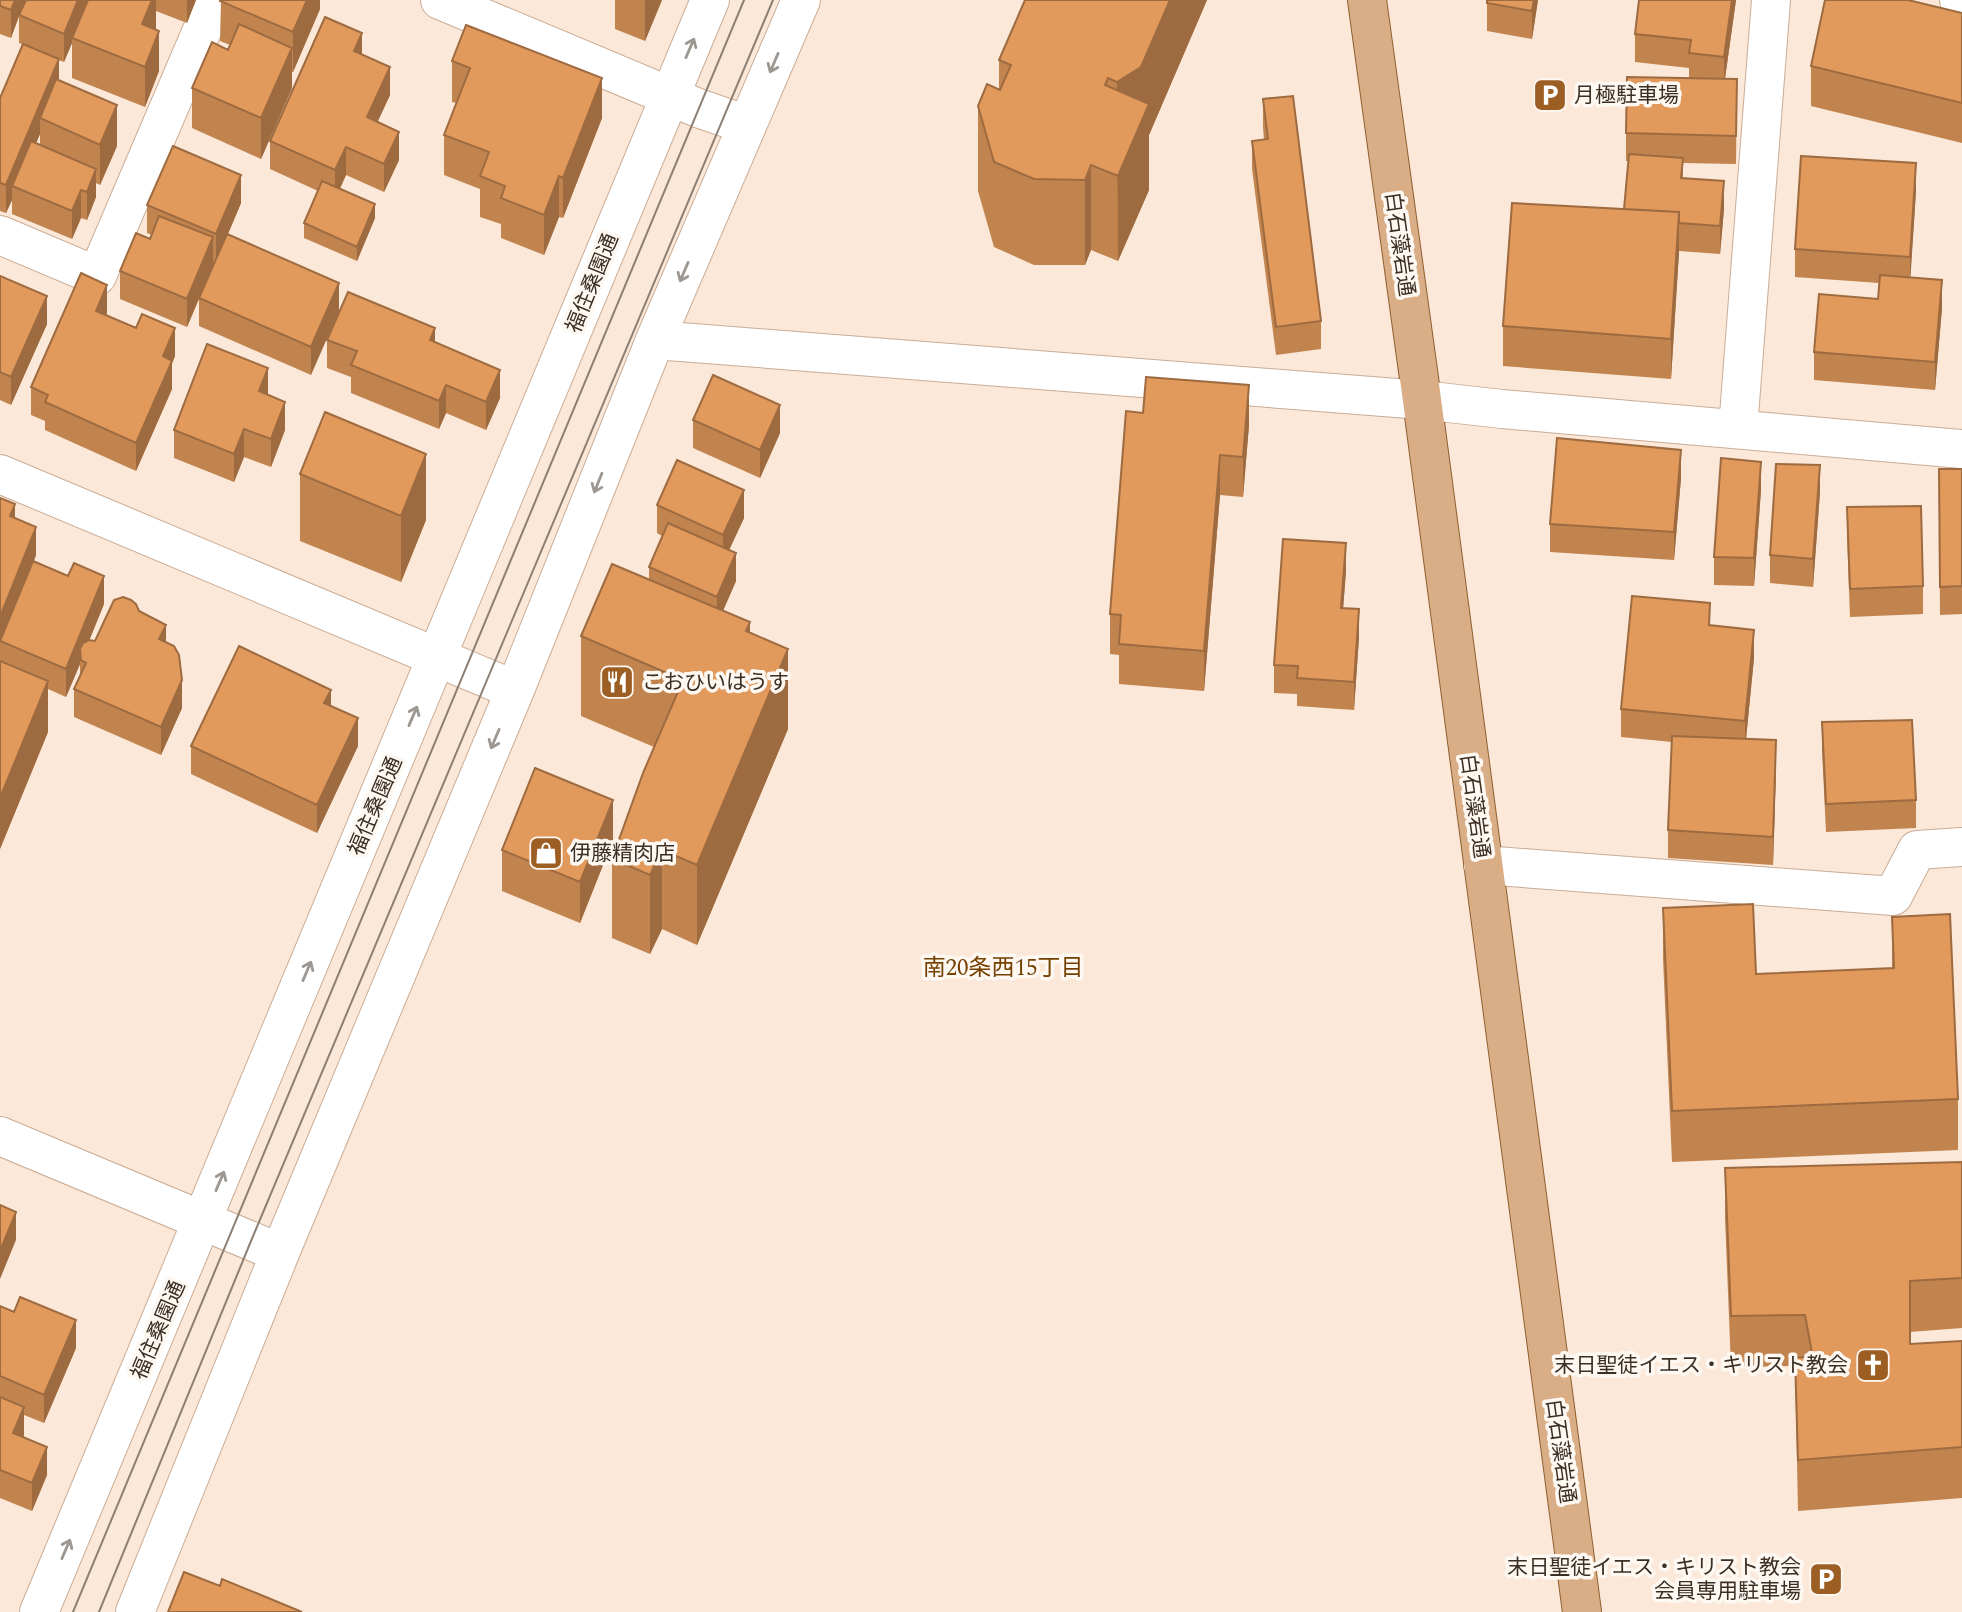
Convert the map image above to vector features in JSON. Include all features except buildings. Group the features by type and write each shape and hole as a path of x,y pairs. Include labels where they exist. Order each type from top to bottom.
{"main road":[{"name":"白石藻岩通","path":"1367,0 1582,1612"}],"street":[{"path":"0,235 97,276 215,0"},
{"path":"440,0 724,118 747,125"},
{"name":"福住桑園通","path":"39,1612 710,0"},
{"path":"135,1612 280,1253 515,690 655,340 801,0"},
{"path":"1738,429 1771,0"},
{"path":"655,340 1422,400 1962,449"},
{"path":"0,474 515,690"},
{"path":"1483,865 1893,896 1917,850 1962,847"},
{"path":"0,1136 280,1253"}],"tram line":[{"path":"73,1612 744,0"},
{"path":"99,1612 251,1241 773,0"}],"place":[{"name":"月極駐車場","path":"1550,95"},
{"name":"こおひいはうす","path":"617,682"},
{"name":"伊藤精肉店","path":"546,853"},
{"name":"末日聖徒イエス・キリスト教会","path":"1873,1365"},
{"name":"末日聖徒イエス・キリスト教会 会員専用駐車場","path":"1826,1579"}],"district":[{"name":"南20条西15丁目","path":"1003,967"}]}
